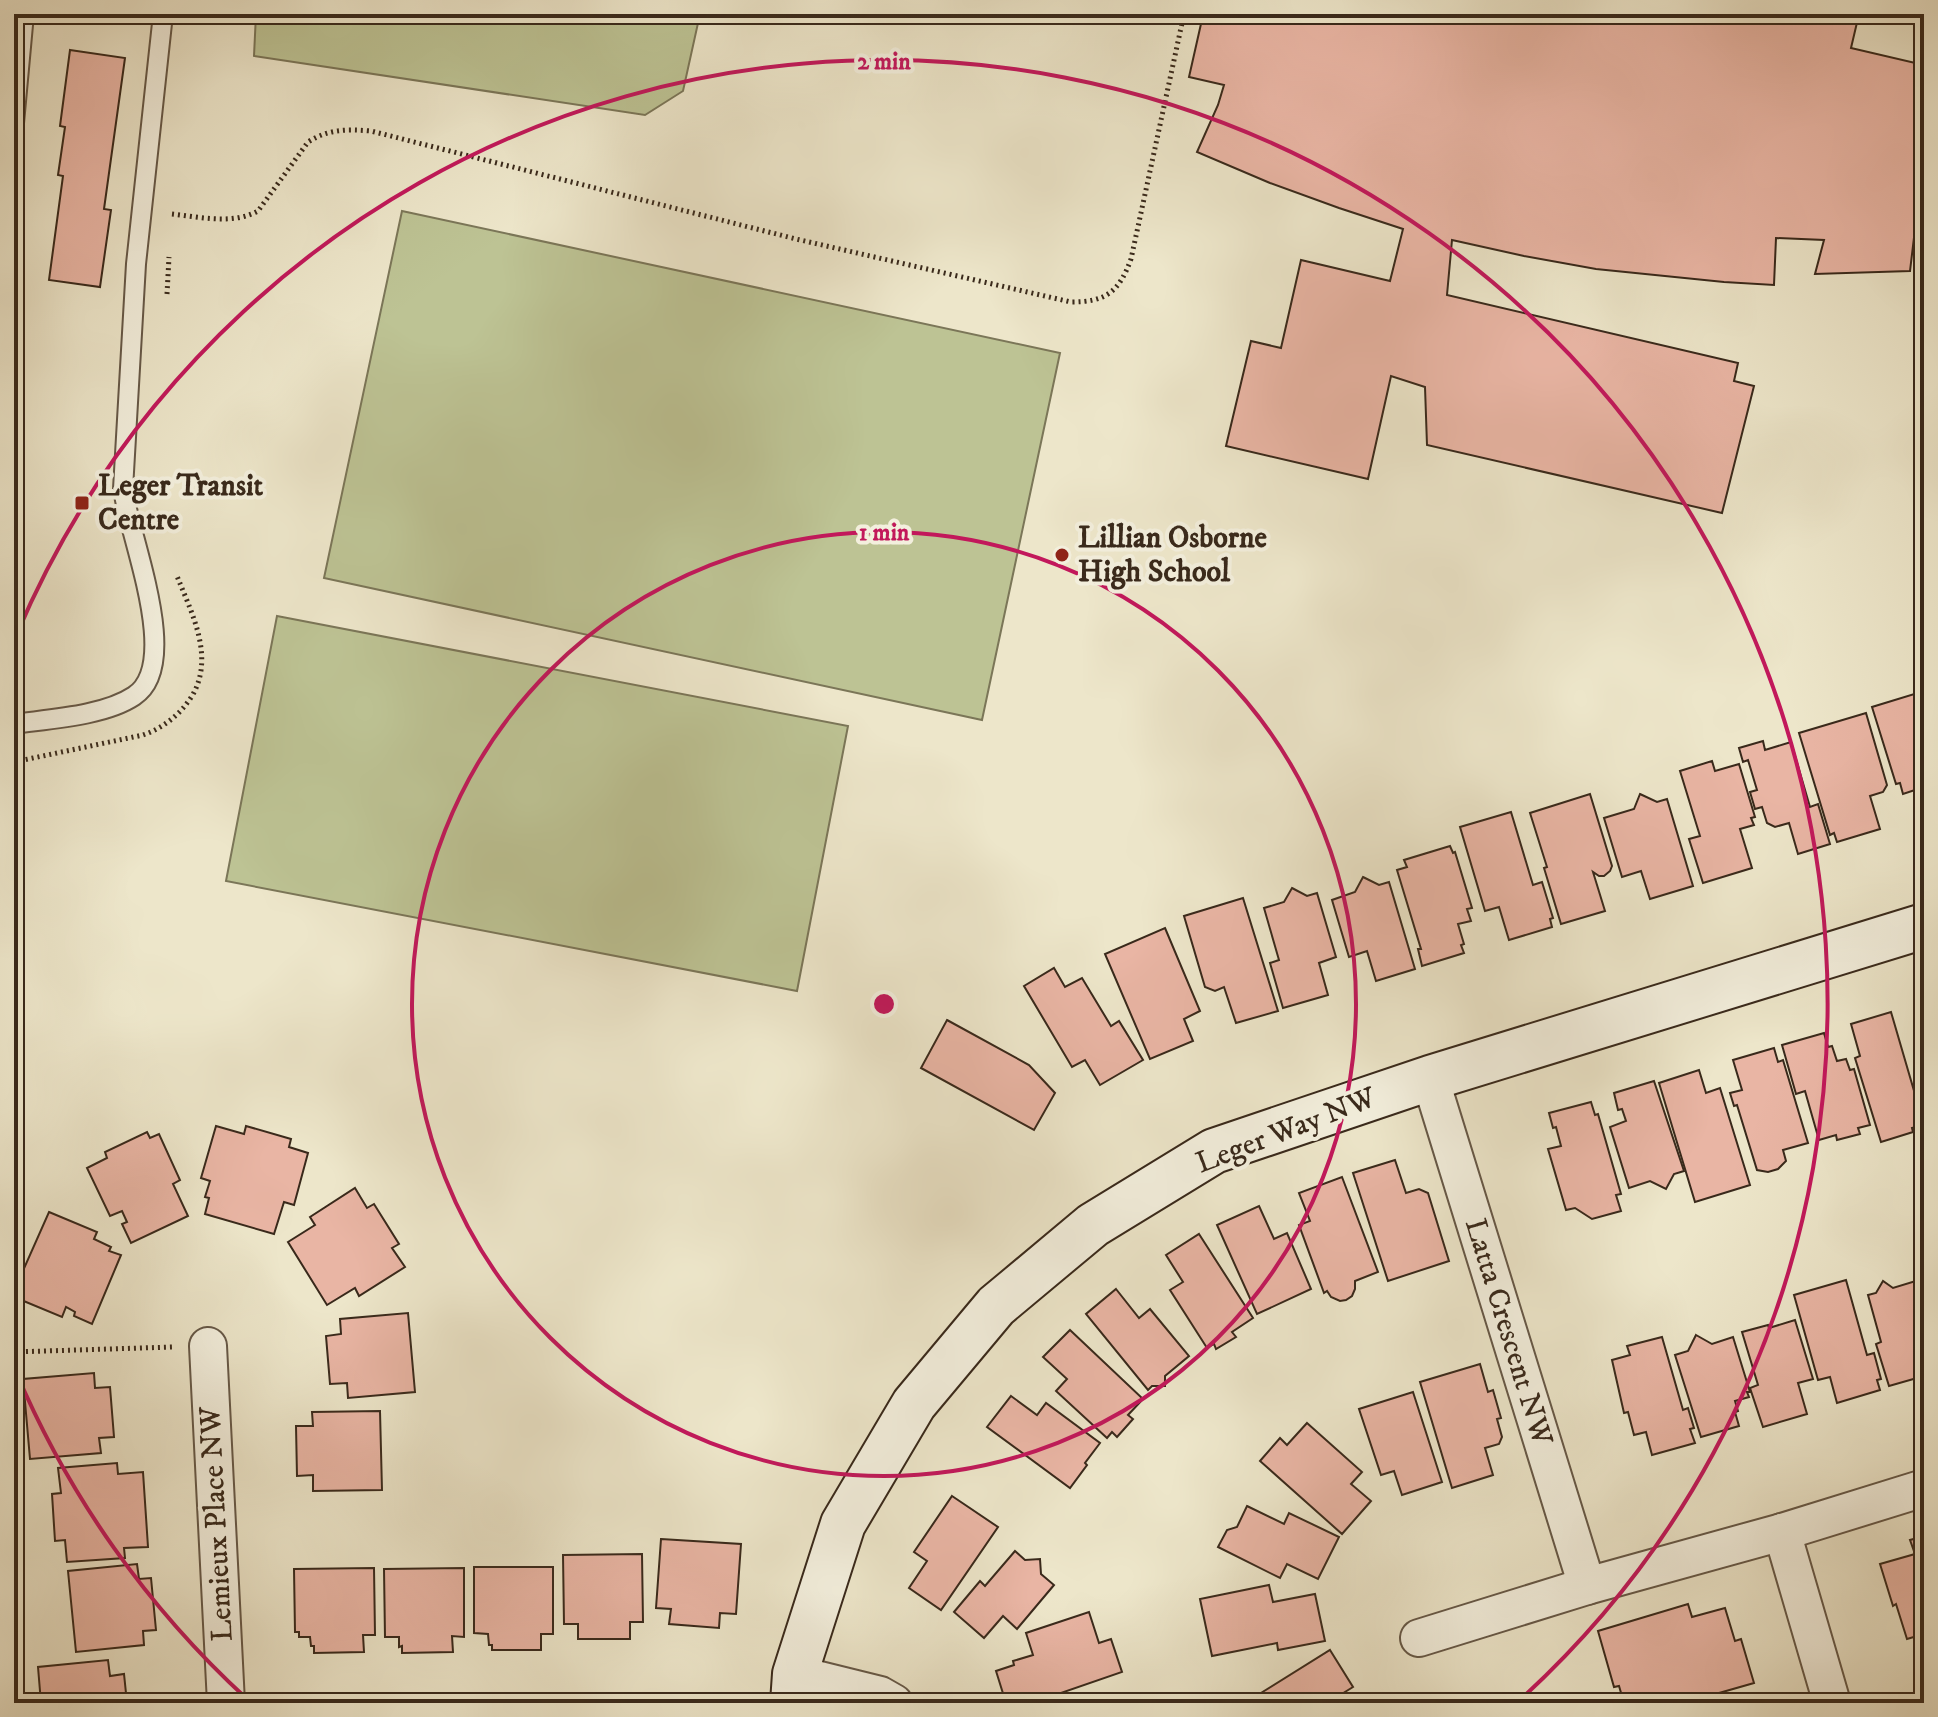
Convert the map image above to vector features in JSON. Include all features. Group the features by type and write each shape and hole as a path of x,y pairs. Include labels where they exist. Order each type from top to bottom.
{"street":[{"name":"Leger Way NW","path":"894,1703 880,1695 794,1689 843,1524 914,1404 996,1306 1093,1225 1214,1151 1430,1078 1924,926"},
{"name":"Latta Crescent NW","path":"1430,1078 1587,1586"},
{"name":"Lemieux Place NW","path":"208,1346 226,1703"},
{"path":"1419,1638 1924,1488"},
{"path":"1782,1532 1832,1703"}],"lane":[{"path":"14,123 24,14"},
{"path":"14,724 89,713 120,703 136,695 148,680 155,657 151,604 129,524 123,489 136,264 163,14"}],"path":[{"path":"172,214 224,219 247,217 258,211 308,142 338,129 353,129 796,239 1071,302 1089,302 1104,297 1118,287 1131,259 1184,14"},
{"path":"166,309 170,246"},
{"path":"14,762 159,730 187,704 198,685 202,648 195,619 171,563"},
{"path":"14,1352 208,1346"}],"green space":[{"path":"256,14 700,14 683,91 645,115 254,56"},
{"path":"402,211 1060,353 982,720 324,578"},
{"path":"277,616 848,726 797,991 226,881"}],"building":[{"path":"1859,14 1851,48 1924,65 1924,154 1910,271 1815,274 1824,240 1776,238 1774,285 1596,269 1452,240 1447,295 1738,363 1734,381 1754,386 1722,513 1427,445 1425,387 1391,376 1368,479 1226,446 1251,341 1281,348 1301,260 1390,281 1403,229 1270,183 1197,152 1224,85 1189,77 1203,15"},
{"path":"70,50 125,58 104,209 111,210 100,287 49,280 63,176 58,175 65,127 60,126"},
{"path":"1924,691 1924,787 1903,794 1900,783 1896,784 1872,707"},
{"path":"1866,713 1887,785 1883,792 1870,796 1880,829 1837,842 1834,833 1830,835 1799,733"},
{"path":"1763,741 1765,750 1791,742 1810,807 1818,804 1830,844 1798,854 1789,823 1775,827 1767,823 1762,807 1755,809 1750,792 1757,790 1748,760 1743,762 1739,748"},
{"path":"1712,761 1715,771 1739,764 1755,817 1751,818 1754,825 1740,829 1752,868 1703,883 1689,839 1700,836 1680,771"},
{"path":"1590,794 1612,866 1604,876 1593,872 1605,911 1561,924 1530,813"},
{"path":"1640,794 1657,802 1667,799 1693,886 1650,899 1641,871 1622,877 1604,818 1634,809"},
{"path":"1511,812 1533,885 1542,882 1553,918 1550,919 1552,927 1509,940 1499,907 1485,911 1460,827"},
{"path":"1450,846 1455,852 1472,908 1467,909 1471,921 1458,924 1464,953 1422,966 1418,949 1421,949 1397,870 1407,867 1404,860"},
{"path":"1363,877 1379,885 1389,882 1415,969 1376,981 1367,951 1349,957 1332,900 1355,892"},
{"path":"1292,888 1307,896 1317,893 1336,957 1319,963 1328,995 1283,1008 1270,963 1279,960 1264,908 1284,902"},
{"path":"1243,898 1278,1011 1236,1023 1224,987 1215,991 1205,987 1184,916"},
{"path":"1165,928 1200,1011 1184,1019 1193,1041 1150,1059 1105,954"},
{"path":"1054,968 1065,987 1082,978 1111,1026 1119,1021 1143,1060 1100,1085 1085,1060 1072,1067 1024,986"},
{"path":"1891,1012 1924,1125 1912,1128 1913,1132 1881,1142 1855,1058 1860,1056 1851,1024"},
{"path":"947,1020 1029,1065 1055,1093 1034,1130 921,1068"},
{"path":"1824,1033 1837,1061 1846,1059 1850,1070 1854,1069 1870,1125 1858,1128 1860,1134 1837,1140 1836,1135 1819,1140 1805,1091 1796,1094 1782,1045"},
{"path":"1774,1048 1778,1062 1783,1060 1808,1143 1783,1150 1786,1161 1778,1169 1768,1172 1757,1170 1737,1105 1734,1106 1730,1093 1742,1090 1733,1060"},
{"path":"1699,1070 1706,1093 1720,1088 1750,1185 1695,1202 1659,1083"},
{"path":"1654,1081 1684,1171 1674,1174 1666,1189 1650,1181 1629,1188 1610,1127 1626,1121 1622,1109 1618,1110 1614,1093"},
{"path":"1591,1102 1595,1115 1598,1114 1621,1194 1616,1195 1621,1211 1592,1219 1575,1208 1566,1210 1548,1149 1561,1146 1549,1113"},
{"path":"216,1126 244,1134 246,1126 291,1139 289,1147 308,1153 294,1205 284,1202 274,1234 205,1214 209,1198 205,1197 210,1181 201,1178"},
{"path":"147,1132 150,1138 159,1134 180,1180 173,1184 188,1216 131,1243 122,1224 127,1222 122,1211 110,1216 87,1168 107,1158 105,1152"},
{"path":"1395,1160 1406,1193 1419,1189 1428,1193 1449,1261 1388,1281 1353,1173"},
{"path":"1342,1177 1378,1272 1355,1281 1352,1296 1340,1301 1327,1291 1324,1293 1299,1225 1310,1221 1299,1193"},
{"path":"355,1188 367,1208 374,1204 399,1244 392,1248 405,1267 359,1296 355,1288 327,1305 288,1242 315,1225 310,1217"},
{"path":"1259,1206 1274,1239 1287,1233 1311,1289 1257,1314 1217,1225"},
{"path":"49,1212 97,1232 94,1239 111,1247 109,1251 121,1255 92,1324 74,1316 75,1312 66,1307 62,1317 14,1297"},
{"path":"1199,1234 1253,1318 1232,1332 1236,1337 1216,1349 1214,1344 1207,1348 1170,1290 1183,1282 1166,1255"},
{"path":"1846,1280 1867,1355 1874,1353 1881,1379 1877,1380 1880,1390 1837,1403 1830,1377 1818,1380 1794,1295"},
{"path":"1919,1280 1924,1296 1924,1376 1889,1386 1876,1344 1881,1342 1868,1295 1876,1293 1883,1281 1893,1288"},
{"path":"1116,1289 1139,1318 1150,1309 1189,1356 1165,1376 1165,1386 1152,1386 1148,1390 1086,1314"},
{"path":"408,1313 415,1392 348,1398 347,1383 330,1384 326,1336 341,1334 340,1319"},
{"path":"1795,1320 1813,1379 1798,1383 1807,1414 1763,1427 1750,1388 1758,1385 1742,1332"},
{"path":"1070,1330 1143,1399 1128,1415 1133,1419 1117,1437 1112,1432 1107,1438 1056,1391 1067,1379 1043,1357"},
{"path":"1696,1335 1712,1344 1733,1337 1750,1392 1747,1392 1749,1397 1735,1401 1739,1426 1701,1437 1675,1355 1688,1351"},
{"path":"1662,1337 1683,1410 1688,1408 1695,1443 1652,1455 1646,1432 1634,1435 1628,1412 1624,1413 1612,1360 1630,1355 1627,1346"},
{"path":"1480,1364 1488,1392 1493,1390 1501,1418 1497,1419 1502,1437 1499,1444 1485,1448 1493,1475 1452,1488 1420,1382"},
{"path":"94,1373 95,1388 110,1387 114,1437 99,1438 101,1453 30,1459 23,1379"},
{"path":"1413,1392 1442,1482 1402,1495 1394,1471 1381,1475 1359,1409"},
{"path":"1011,1396 1037,1415 1046,1403 1100,1443 1070,1488 987,1427"},
{"path":"380,1411 382,1490 313,1491 313,1475 297,1476 296,1426 313,1426 312,1412"},
{"path":"1307,1423 1362,1472 1351,1484 1371,1501 1342,1534 1260,1461 1280,1438 1287,1445"},
{"path":"117,1463 118,1474 143,1472 148,1547 124,1548 125,1558 67,1562 65,1540 55,1541 52,1494 61,1493 58,1468"},
{"path":"952,1496 998,1527 941,1610 909,1588 927,1561 914,1552"},
{"path":"1247,1506 1284,1524 1289,1513 1339,1537 1318,1579 1287,1564 1280,1578 1218,1547 1227,1530 1237,1527"},
{"path":"1924,1536 1924,1634 1907,1639 1880,1564 1915,1554 1910,1540"},
{"path":"661,1539 741,1544 736,1614 720,1613 719,1628 669,1624 671,1609 656,1608"},
{"path":"1015,1551 1025,1560 1040,1559 1041,1574 1054,1585 1017,1629 1003,1616 984,1638 954,1612 980,1581 985,1586"},
{"path":"642,1554 643,1622 630,1622 630,1639 578,1639 578,1624 564,1624 563,1555"},
{"path":"137,1564 139,1579 151,1578 156,1630 143,1631 144,1645 76,1652 68,1571"},
{"path":"474,1567 553,1567 553,1634 541,1634 541,1650 492,1650 488,1634 474,1633"},
{"path":"374,1568 375,1635 363,1635 364,1652 314,1653 310,1637 299,1637 299,1632 295,1632 294,1569"},
{"path":"464,1568 464,1637 452,1636 453,1652 402,1653 399,1637 385,1637 384,1569"},
{"path":"1269,1585 1273,1602 1315,1594 1325,1641 1278,1650 1277,1643 1212,1656 1200,1599"},
{"path":"1688,1604 1692,1617 1725,1608 1735,1641 1741,1639 1754,1683 1719,1693 1721,1703 1624,1703 1619,1686 1614,1687 1598,1631"},
{"path":"1089,1612 1099,1643 1111,1639 1122,1672 1032,1703 1006,1703 996,1671 1014,1665 1013,1661 1033,1655 1026,1633"},
{"path":"1330,1650 1353,1687 1327,1703 1249,1703 1248,1701"},
{"path":"108,1660 110,1676 124,1674 127,1703 41,1703 38,1667"},
{"path":"1123,1695 1125,1703 1093,1703"}],"place":[{"name":"Leger Transit Centre","path":"82,503"},
{"name":"Lillian Osborne High School","path":"1062,555"}]}
